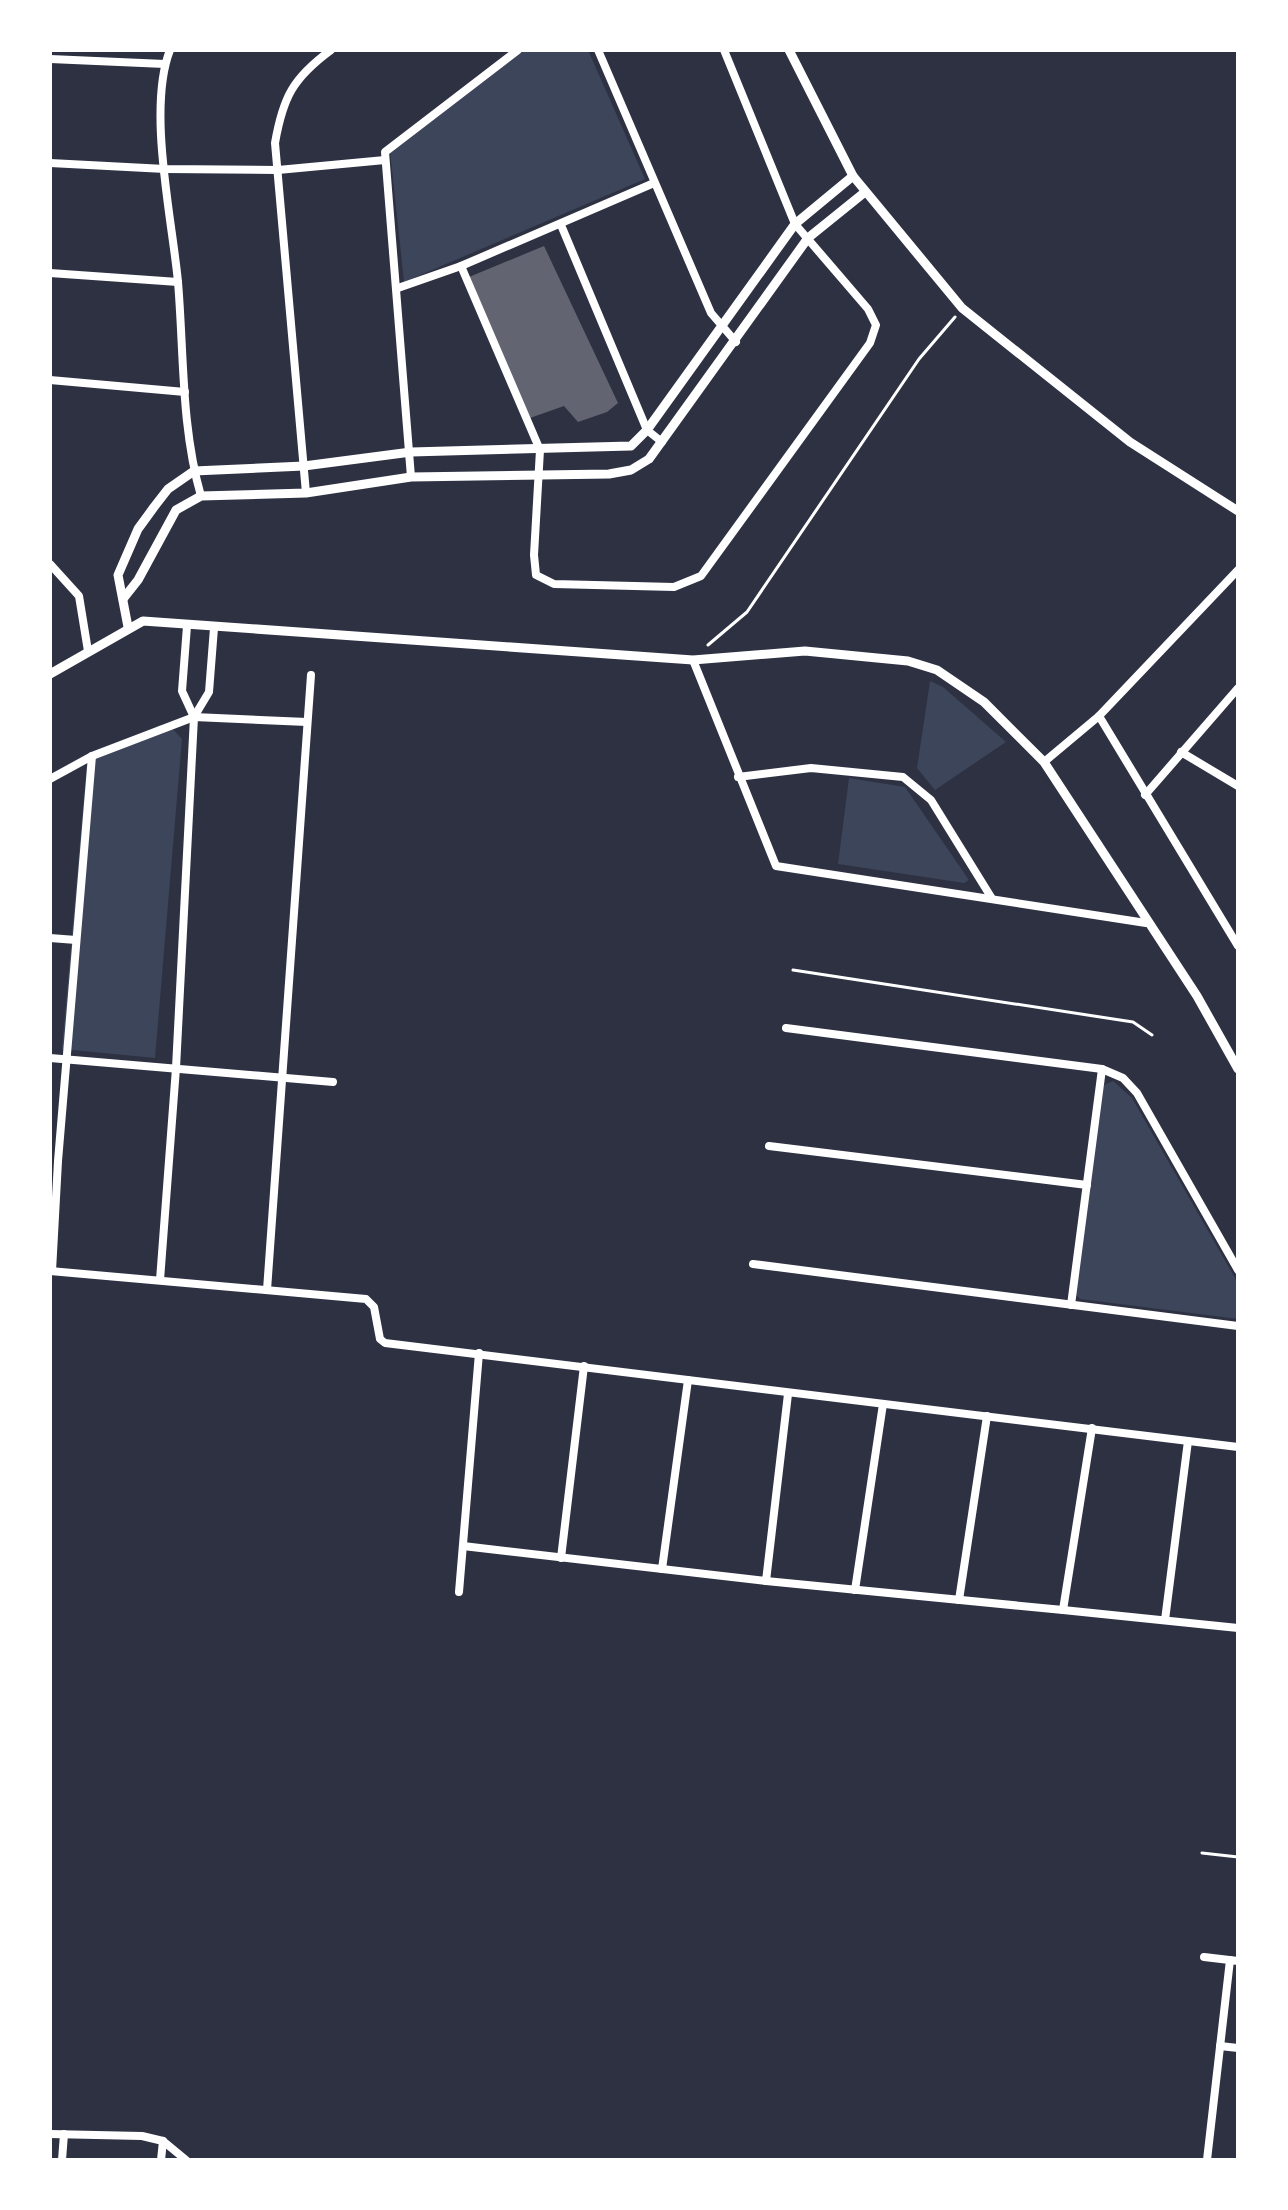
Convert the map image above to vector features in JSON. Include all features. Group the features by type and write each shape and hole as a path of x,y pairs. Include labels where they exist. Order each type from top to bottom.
{"street":[{"path":"170,50 161,90 165,169 178,282 185,392 194,471 201,496"},
{"path":"306,493 275,143 285,101 305,69 331,50"},
{"path":"411,477 398,288 385,160 389,146 518,50"},
{"path":"598,50 654,183 720,326 736,342"},
{"path":"461,266 540,450 536,575 544,581 674,587 701,576 875,335 873,317 795,224 724,50"},
{"path":"789,50 853,176 962,308 1130,442 1238,511"},
{"path":"50,59 165,64"},
{"path":"50,163 165,169 278,170 385,160"},
{"path":"128,627 118,575 138,529 168,489 194,471 304,466 411,452 631,446 647,430 795,224 853,176"},
{"path":"398,288 561,225 654,183"},
{"path":"123,599 138,580 176,510 201,496 306,493 411,477 609,474 631,470 649,459 662,442 808,238 865,192"},
{"path":"561,225 647,430 662,442"},
{"path":"50,273 178,282"},
{"path":"50,380 185,392"},
{"path":"50,564 79,596 88,651"},
{"path":"1044,762 1099,716 1238,570"},
{"path":"50,674 143,621 693,660 805,651 908,661 937,670 984,702 1044,762 1146,923 1197,996 1238,1069"},
{"path":"160,1280 176,1068 194,717 182,691 187,626"},
{"path":"194,717 209,692 214,628"},
{"path":"693,660 776,866 1146,923"},
{"path":"267,1290 311,675"},
{"path":"1145,795 1238,688"},
{"path":"1099,716 1238,946"},
{"path":"50,779 92,756 194,717 307,722"},
{"path":"1181,752 1238,786"},
{"path":"92,756 66,1060 54,1160 51,1271 366,1299 374,1307 380,1339 385,1343 1238,1447"},
{"path":"738,777 811,768 903,777 931,800 991,897"},
{"path":"50,938 76,940"},
{"path":"786,1028 1102,1069 1123,1078 1137,1093 1238,1270"},
{"path":"50,1058 333,1082"},
{"path":"1071,1305 1102,1069"},
{"path":"769,1146 1087,1185"},
{"path":"753,1264 1238,1326"},
{"path":"459,1592 479,1353"},
{"path":"561,1558 584,1366"},
{"path":"662,1569 688,1380"},
{"path":"766,1581 788,1394"},
{"path":"855,1590 883,1404"},
{"path":"959,1600 987,1416"},
{"path":"1063,1610 1092,1428"},
{"path":"1165,1620 1188,1441"},
{"path":"463,1546 766,1581 1238,1628"},
{"path":"1204,1957 1234,1960 1207,2160"},
{"path":"1220,2046 1238,2048"},
{"path":"50,2134 142,2136 163,2141 186,2160"},
{"path":"62,2160 64,2134"},
{"path":"161,2160 163,2141"}],"path":[{"path":"693,660 715,637 747,612 919,359 962,308"},
{"path":"793,970 1133,1022 1152,1035"},
{"path":"1202,1853 1238,1857"}],"shaded area":[{"path":"525,50 588,50 645,179 404,282 390,151"},
{"path":"930,681 943,687 1006,742 935,790 917,768"},
{"path":"160,725 169,725 182,739 155,1058 62,1049 87,762"},
{"path":"849,778 905,787 969,880 964,883 838,864"},
{"path":"1113,1081 1132,1098 1238,1283 1238,1319 1080,1299 1076,1295 1104,1085"}],"building":[{"path":"544,246 618,403 607,412 578,422 564,406 530,418 469,277"}]}
